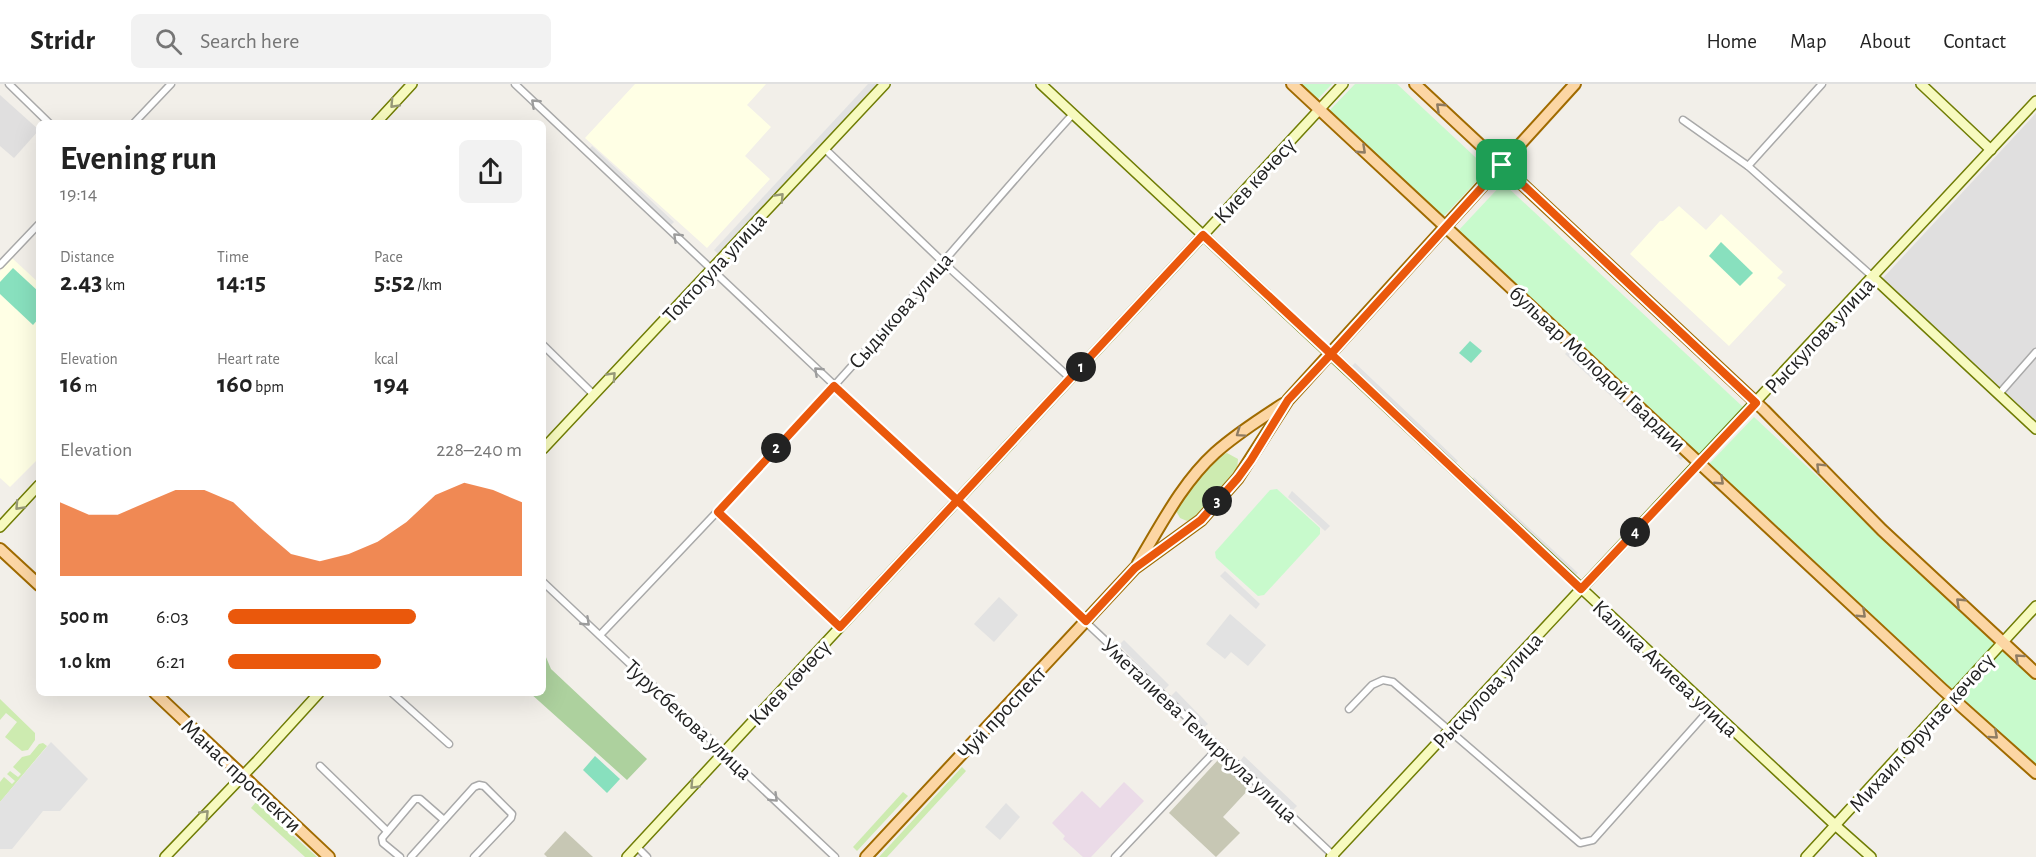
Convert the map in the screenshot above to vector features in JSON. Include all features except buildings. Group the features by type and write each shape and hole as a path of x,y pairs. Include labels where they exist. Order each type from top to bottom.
{"main road":[{"path":"379,120 412,84"},
{"name":"Токтогула улица","path":"546,446 885,84"},
{"name":"Калыка Акиева улица","path":"1041,84 1871,857"},
{"name":"бульвар Молодой Гвардии","path":"1292,84 1952,698 2036,773"},
{"name":"Киев көчөсү","path":"627,857 1343,84"},
{"path":"1415,84 1756,403 1882,530 2036,673"},
{"name":"Чуй проспект","path":"866,857 1135,568 1201,520 1251,460 1288,400 1575,84"},
{"path":"1921,84 1991,150"},
{"name":"Рыскулова улица","path":"1333,856 2036,101"},
{"path":"1873,277 2036,429"},
{"name":"Чуй проспект","path":"1135,568 1176,498 1213,455 1231,439 1288,400"},
{"path":"0,527 36,488"},
{"path":"0,549 36,582"},
{"name":"Михаил Фрунзе көчөсү","path":"1806,857 2036,606"},
{"name":"Манас проспекти","path":"158,696 329,857"},
{"path":"165,857 316,696"}],"street":[{"path":"9,84 46,120"},
{"path":"137,120 171,84"},
{"name":"Уметалиева Темиркула улица","path":"515,84 1333,856"},
{"path":"1748,166 1822,84"},
{"name":"Сыдыкова улица","path":"600,635 834,386 1073,114"},
{"path":"1683,120 1748,166 1873,277"},
{"path":"825,149 942,261 1071,379"},
{"path":"0,265 36,227"},
{"path":"546,348 594,394"},
{"path":"1999,394 2036,352"},
{"path":"718,512 840,627"},
{"name":"Турусбекова улица","path":"546,585 835,857"},
{"path":"1349,709 1372,685 1383,680 1393,682 1580,843 1593,840 1710,709"},
{"path":"395,696 449,744"},
{"path":"1115,857 1219,747"},
{"path":"320,766 387,831"},
{"path":"411,857 474,787 479,785 484,786 512,814 511,818 477,854 485,857"},
{"path":"400,857 383,843 382,838 415,799 420,799 444,820"},
{"path":"637,847 647,857"}],"shaded area":[{"path":"635,84 766,84 747,105 771,127 745,156 770,179 707,248 585,138"},
{"path":"868,84 885,84 722,258 714,250"},
{"path":"0,95 36,127 36,133 14,158 0,146"},
{"path":"2036,113 2036,423 1883,278"},
{"path":"592,146 674,222 670,226 588,150"},
{"path":"1679,206 1706,230 1721,214 1783,272 1777,278 1786,285 1729,346 1630,254 1660,221 1663,221"},
{"path":"12,258 36,280 36,461 10,487 0,478 0,271"},
{"path":"1569,350 1685,456 1681,460 1565,354"},
{"path":"1355,363 1458,461 1454,465 1351,367"},
{"path":"1474,477 1578,573 1574,577 1470,481"},
{"path":"1292,491 1330,526 1325,531 1288,497"},
{"path":"1225,571 1260,604 1256,609 1220,576"},
{"path":"999,597 1018,615 994,642 974,624"},
{"path":"1230,614 1266,645 1248,666 1231,652 1225,659 1206,644"},
{"path":"1124,640 1169,685 1164,690 1119,645"},
{"path":"1176,691 1208,724 1203,728 1171,696"},
{"path":"51,742 88,779 60,811 43,811 12,849 0,849 0,802"},
{"path":"1244,756 1297,806 1292,811 1240,761"},
{"path":"1218,760 1249,789 1223,817 1240,833 1216,857 1169,813"},
{"path":"1124,782 1144,801 1091,857 1083,857 1063,839 1065,836 1052,823 1082,791 1100,808"},
{"path":"1006,803 1020,817 1000,840 985,827"},
{"path":"565,831 593,857 547,857 544,854"}],"green space":[{"path":"1300,84 1332,84 1317,100"},
{"path":"1355,84 1397,84 1488,169 1443,217 1329,111"},
{"path":"1503,183 1743,407 1698,456 1458,231"},
{"path":"1721,242 1753,273 1740,286 1709,256"},
{"path":"13,268 36,289 36,322 33,325 0,294 0,282"},
{"path":"1470,341 1482,351 1471,363 1459,353"},
{"path":"1754,417 1996,643 1951,692 1708,465"},
{"path":"1227,453 1238,459 1237,472 1198,517 1187,521 1180,518 1176,511 1180,500 1219,455"},
{"path":"1277,489 1320,528 1320,534 1264,595 1258,596 1216,558 1215,552 1270,490"},
{"path":"2003,650 2036,681 2036,771 1959,699"},
{"path":"546,657 551,669 647,759 627,780 533,696 546,696"},
{"path":"0,699 35,733 35,740 28,750 22,751 5,737 17,722 6,713 0,720"},
{"path":"43,743 47,746 0,802 0,782 4,777 12,784 15,781 7,774 10,771 18,777 21,774 13,767 22,757 30,755 39,744"},
{"path":"595,756 620,779 607,793 583,770"},
{"path":"962,767 966,771 887,857 879,857"},
{"path":"903,792 908,796 857,851 853,847"},
{"path":"256,802 317,857 305,857 251,808"}],"route":[{"path":"1502,165 1331,354 1203,235 958,501 840,627 718,512 834,386 958,501 1086,621 1135,568 1201,520 1238,478 1288,400 1331,354 1581,589 1756,403 1502,165"}]}
